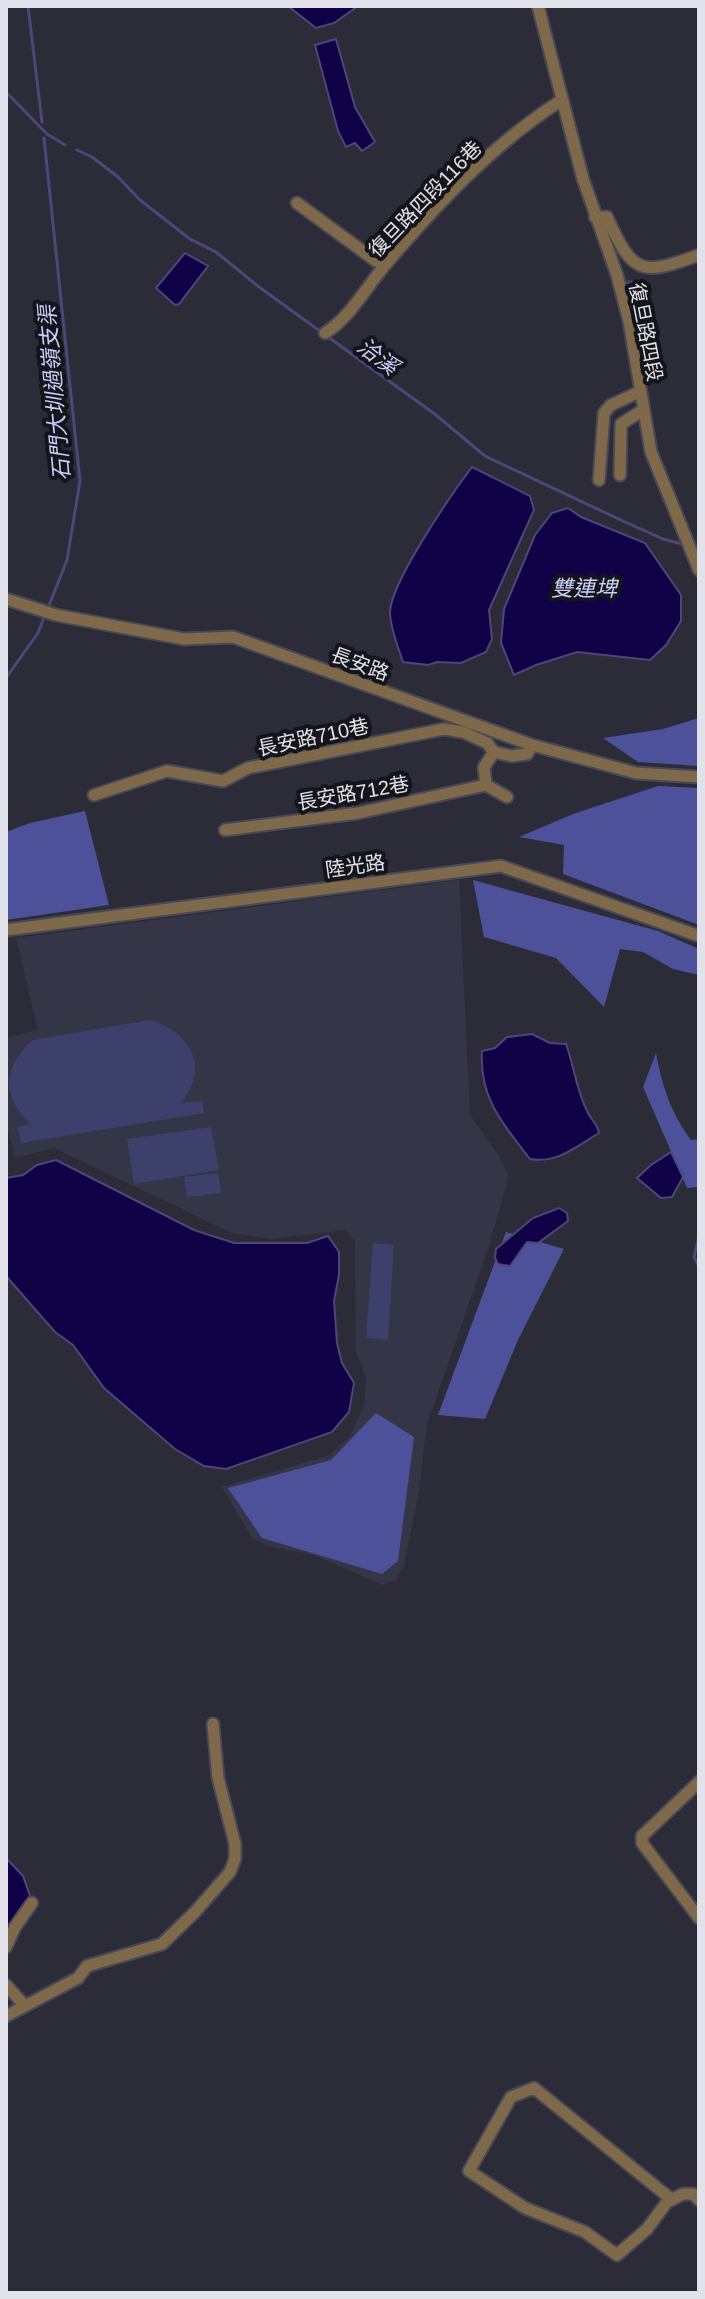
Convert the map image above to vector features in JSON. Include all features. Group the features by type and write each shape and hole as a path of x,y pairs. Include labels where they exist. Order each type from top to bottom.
{"street":[{"name":"復旦路四段","path":"538,6 595,217 617,275 629,321 651,452 699,570"},
{"name":"復旦路四段116巷","path":"325,333 472,173 531,119 562,100"},
{"path":"297,203 376,261 386,264"},
{"path":"595,217 607,217 623,251 634,263 646,268 663,268 699,255"},
{"path":"599,480 604,413 611,405 639,392"},
{"path":"620,475 621,424 643,410"},
{"name":"長安路","path":"6,599 56,615 184,639 233,637 532,745 636,773 699,777"},
{"name":"長安路710巷","path":"94,795 167,771 223,781 248,768 444,729 463,732 487,743 494,752"},
{"path":"507,797 486,785 484,767 494,752 511,756 527,754 532,745"},
{"name":"長安路712巷","path":"225,830 358,813 486,785"},
{"name":"陸光路","path":"6,930 501,866 699,936"},
{"path":"6,2016 78,1978 87,1966 162,1944 230,1872 235,1859 235,1844 218,1778 213,1724"},
{"path":"699,1782 642,1836 642,1843 699,1918"},
{"path":"6,1947 15,1927 32,1903"},
{"path":"6,1985 25,2006"},
{"path":"671,2199 534,2088 511,2097 469,2171 525,2208 585,2232 617,2255 647,2229 671,2199 693,2194 699,2200"}],"shaded area":[{"path":"626,281 645,282 648,298 637,305 650,307 652,318 648,325 636,329"},
{"path":"699,718 699,766 638,762 603,738 663,729"},
{"path":"658,786 699,788 699,925 563,874 564,845 519,837 573,814"},
{"path":"85,811 109,905 6,920 6,832 30,823"},
{"path":"459,880 470,1115 498,1154 509,1176 488,1249 427,1424 419,1491 404,1566 396,1580 382,1585 314,1555 267,1546 252,1538 222,1487 330,1455 350,1436 364,1405 366,1379 356,1350 355,1242 346,1230 270,1239 232,1233 54,1148 15,1158 6,1122 6,1038 38,1030 16,938"},
{"path":"473,880 658,931 699,949 699,975 673,969 643,952 620,949 604,1007 556,958 484,937"},
{"path":"150,1020 176,1033 192,1052 194,1076 181,1103 202,1101 204,1113 21,1143 18,1127 31,1124 14,1103 9,1082 16,1060 33,1040"},
{"path":"656,1053 664,1088 673,1109 691,1140 699,1139 697,1187 687,1188 643,1087"},
{"path":"211,1127 219,1170 134,1184 127,1139"},
{"path":"218,1173 221,1193 187,1197 184,1177"},
{"path":"506,1232 564,1249 518,1340 485,1419 438,1415"},
{"path":"373,1243 394,1245 388,1340 366,1338"},
{"path":"376,1413 414,1437 398,1561 382,1574 262,1538 228,1488 331,1460"}],"water":[{"path":"288,6 358,6 334,23 316,28"},
{"path":"336,39 355,107 375,142 362,151 355,143 346,147 338,131 315,45"},
{"path":"185,253 208,266 179,304 175,305 156,288"},
{"name":"雙連埤","path":"472,467 530,496 534,510 489,610 492,639 486,652 461,663 437,662 428,665 403,662 391,620 392,601 423,539"},
{"name":"雙連埤","path":"568,508 581,517 645,543 681,595 681,621 666,645 650,660 577,652 514,675 501,643 504,609 535,535 552,513"},
{"path":"532,1034 550,1043 566,1044 583,1103 599,1133 566,1153 540,1160 530,1159 502,1122 489,1097 482,1068 482,1051 495,1048 507,1037"},
{"path":"671,1152 683,1177 672,1197 661,1198 637,1178"},
{"path":"56,1160 194,1230 234,1243 307,1243 328,1236 339,1252 334,1301 337,1343 342,1363 354,1383 349,1412 332,1432 226,1469 204,1466 175,1449 104,1388 73,1345 55,1332 6,1276 6,1178 23,1175 37,1165"},
{"path":"559,1208 567,1213 568,1221 538,1243 527,1242 510,1266 498,1264 496,1249 533,1218"},
{"path":"6,1858 23,1876 30,1896 6,1932"}],"waterway":[{"name":"石門大圳過嶺支渠","path":"28,6 42,122"},
{"name":"洽溪","path":"6,92 47,134 65,145"},
{"name":"石門大圳過嶺支渠","path":"44,138 80,481 67,560 48,608"},
{"name":"洽溪","path":"77,150 92,157 190,239 216,252 259,287 436,415 485,456 663,539 686,545"},
{"name":"石門大圳過嶺支渠","path":"6,678 38,633 45,615"},
{"path":"699,1236 694,1257 699,1266"}]}
